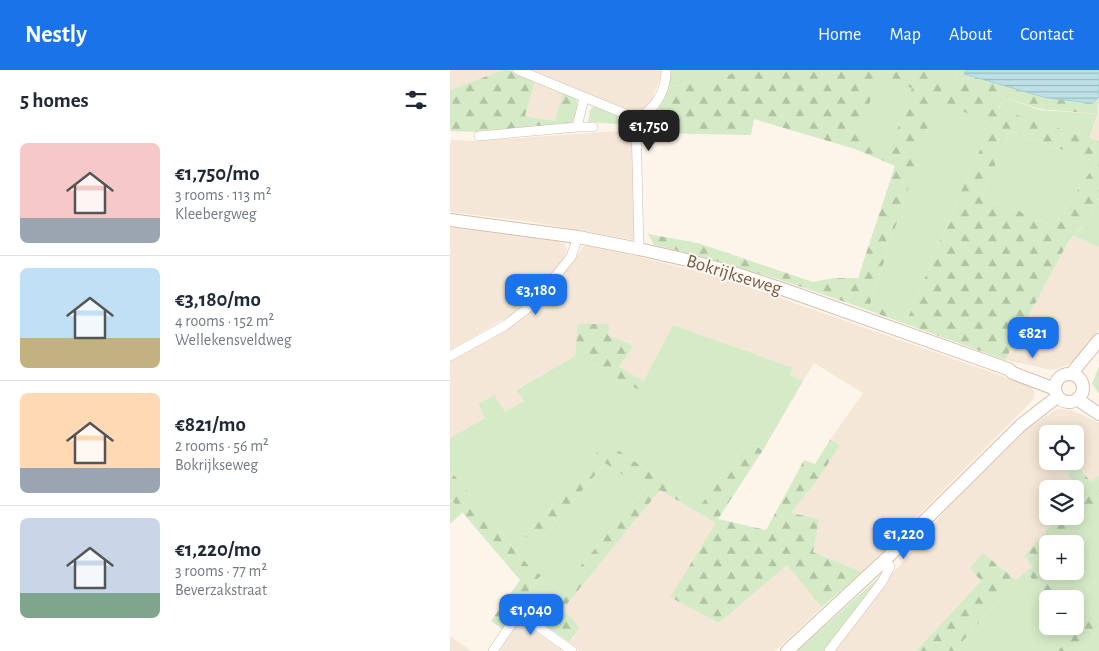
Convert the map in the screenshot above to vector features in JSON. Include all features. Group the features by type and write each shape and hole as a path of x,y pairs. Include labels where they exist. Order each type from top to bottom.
{"street":[{"path":"518,70 636,120"},
{"path":"636,120 653,108 662,90 666,70"},
{"path":"577,127 584,98"},
{"path":"636,120 640,249"},
{"path":"479,136 594,127"},
{"name":"Bokrijkseweg","path":"450,220 578,237 640,249 731,272 919,336 1008,369 1016,368 1052,378 1069,387 1099,414"},
{"path":"450,356 506,325 532,304 571,257 578,237"},
{"path":"1069,387 1099,340"},
{"path":"787,651 886,559 1021,425 1069,387 1099,345"},
{"path":"1069,387 1099,404"},
{"path":"830,651 882,582 890,567 886,559"},
{"path":"493,651 512,624 520,620 530,621 572,651"}],"shaded area":[{"path":"450,70 503,70 450,90"},
{"path":"533,70 661,70 661,76 651,102 642,110 635,111 602,100"},
{"path":"535,81 563,92 555,121 524,116"},
{"path":"1099,113 1099,141 1089,138"},
{"path":"633,130 637,236 633,240 533,222 450,212 450,140 477,141"},
{"path":"450,227 559,241 565,244 567,251 564,258 542,286 511,315 450,350"},
{"path":"1074,236 1099,247 1099,328 1097,333 1075,360 1057,369 1048,369 1005,360 1068,242"},
{"path":"585,245 723,278 1029,386 1035,394 1032,401 862,572 813,552 791,513 819,478 840,445 830,440 863,393 814,363 803,381 790,375 793,369 673,325 644,381 619,367 579,324 575,356 517,389 524,401 505,413 494,395 478,404 485,418 450,438 450,361 516,324 535,309"},
{"path":"1057,409 1072,410 1099,423 1099,475 1091,482 1081,470 1084,470 1084,425 1039,425 1039,470 1071,470 1067,474 1072,480 1039,480 1039,525 1051,525 1042,535 1039,535 1039,539 1024,556 1033,567 1016,580 983,553 981,581 916,651 834,651 889,578 949,506 1030,426"},
{"path":"660,490 717,523 671,597 719,623 787,564 822,607 775,651 580,651 569,642 575,636 561,610"},
{"path":"517,624 526,625 562,651 498,651"},
{"path":"450,636 471,651 450,651"}],"green space":[{"path":"503,70 509,70 535,81 525,116 555,121 563,92 576,97 577,111 570,125 477,132 450,131 450,90"},
{"path":"669,70 733,70 733,74 667,87"},
{"path":"733,70 922,70 953,86 959,70 965,70 964,74 1092,103 1099,97 1098,114 1039,109 1005,97 998,109 1099,141 1099,199 1088,220 1068,242 1005,360 787,282 654,245 648,234 698,243 813,282 834,278 858,278 895,166 855,149 754,119 751,135 643,133 645,125 658,110 667,87 732,74","holes":["878,76 912,88 891,148 859,136","937,100 992,124 963,187 908,318 870,304","1010,131 1097,162 1053,226 982,195"]},
{"path":"864,70 959,70 953,86 929,80 904,163 857,138"},
{"path":"1005,97 1039,110 1098,114 1089,138 998,110"},
{"path":"937,99 992,124 963,187 908,318 870,304"},
{"path":"594,106 628,118 631,122 618,124 588,122 590,110"},
{"path":"1010,131 1097,162 1053,226 982,195"},
{"path":"1099,199 1099,247 1074,236 1088,220"},
{"path":"578,324 609,324 608,335 633,346 619,367 644,381 639,390 575,356"},
{"path":"673,325 793,368 790,375 803,381 763,450 748,442 700,506 606,442 525,536 537,545 606,462 645,489 536,619 519,606 541,575 532,570 450,470 450,438 485,418 478,404 494,395 505,412 524,401 516,390 575,356 639,390"},
{"path":"1099,366 1099,394 1092,384"},
{"path":"830,440 840,445 819,478 791,513 819,519 813,552 862,572 822,607 787,565 719,623 670,597 716,523 660,490 562,610 574,620 579,629 569,642 536,619 645,489 605,463 537,545 525,536 606,442 700,506 748,442 763,450 718,519 766,530 804,460 815,464"},
{"path":"450,470 532,570 541,575 502,629 491,621 520,580 450,498"},
{"path":"1071,470 1081,470 1091,482 1099,475 1099,499 1084,517 1084,480 1072,480 1067,474"},
{"path":"450,498 463,512 450,524"},
{"path":"1099,499 1099,622 1084,608 1084,590 1065,590 1055,580 1084,580 1084,535 1069,535 1078,525 1084,525 1084,517"},
{"path":"1051,525 1078,525 1069,535 1042,535"},
{"path":"1039,539 1039,580 1055,580 1065,590 1044,590 1025,572 1033,567 1024,556"},
{"path":"983,553 1016,580 954,651 916,651 981,581 970,568"},
{"path":"1025,572 1044,590 1039,590 1039,635 1074,635 1057,651 954,651"},
{"path":"877,579 879,581 827,651 797,651"},
{"path":"1084,608 1099,622 1099,630 1078,651 1057,651 1074,635 1084,635"},
{"path":"1099,630 1099,651 1078,651"}],"water":[{"path":"966,70 1099,70 1099,97 1092,103 1047,98 964,74"}]}
